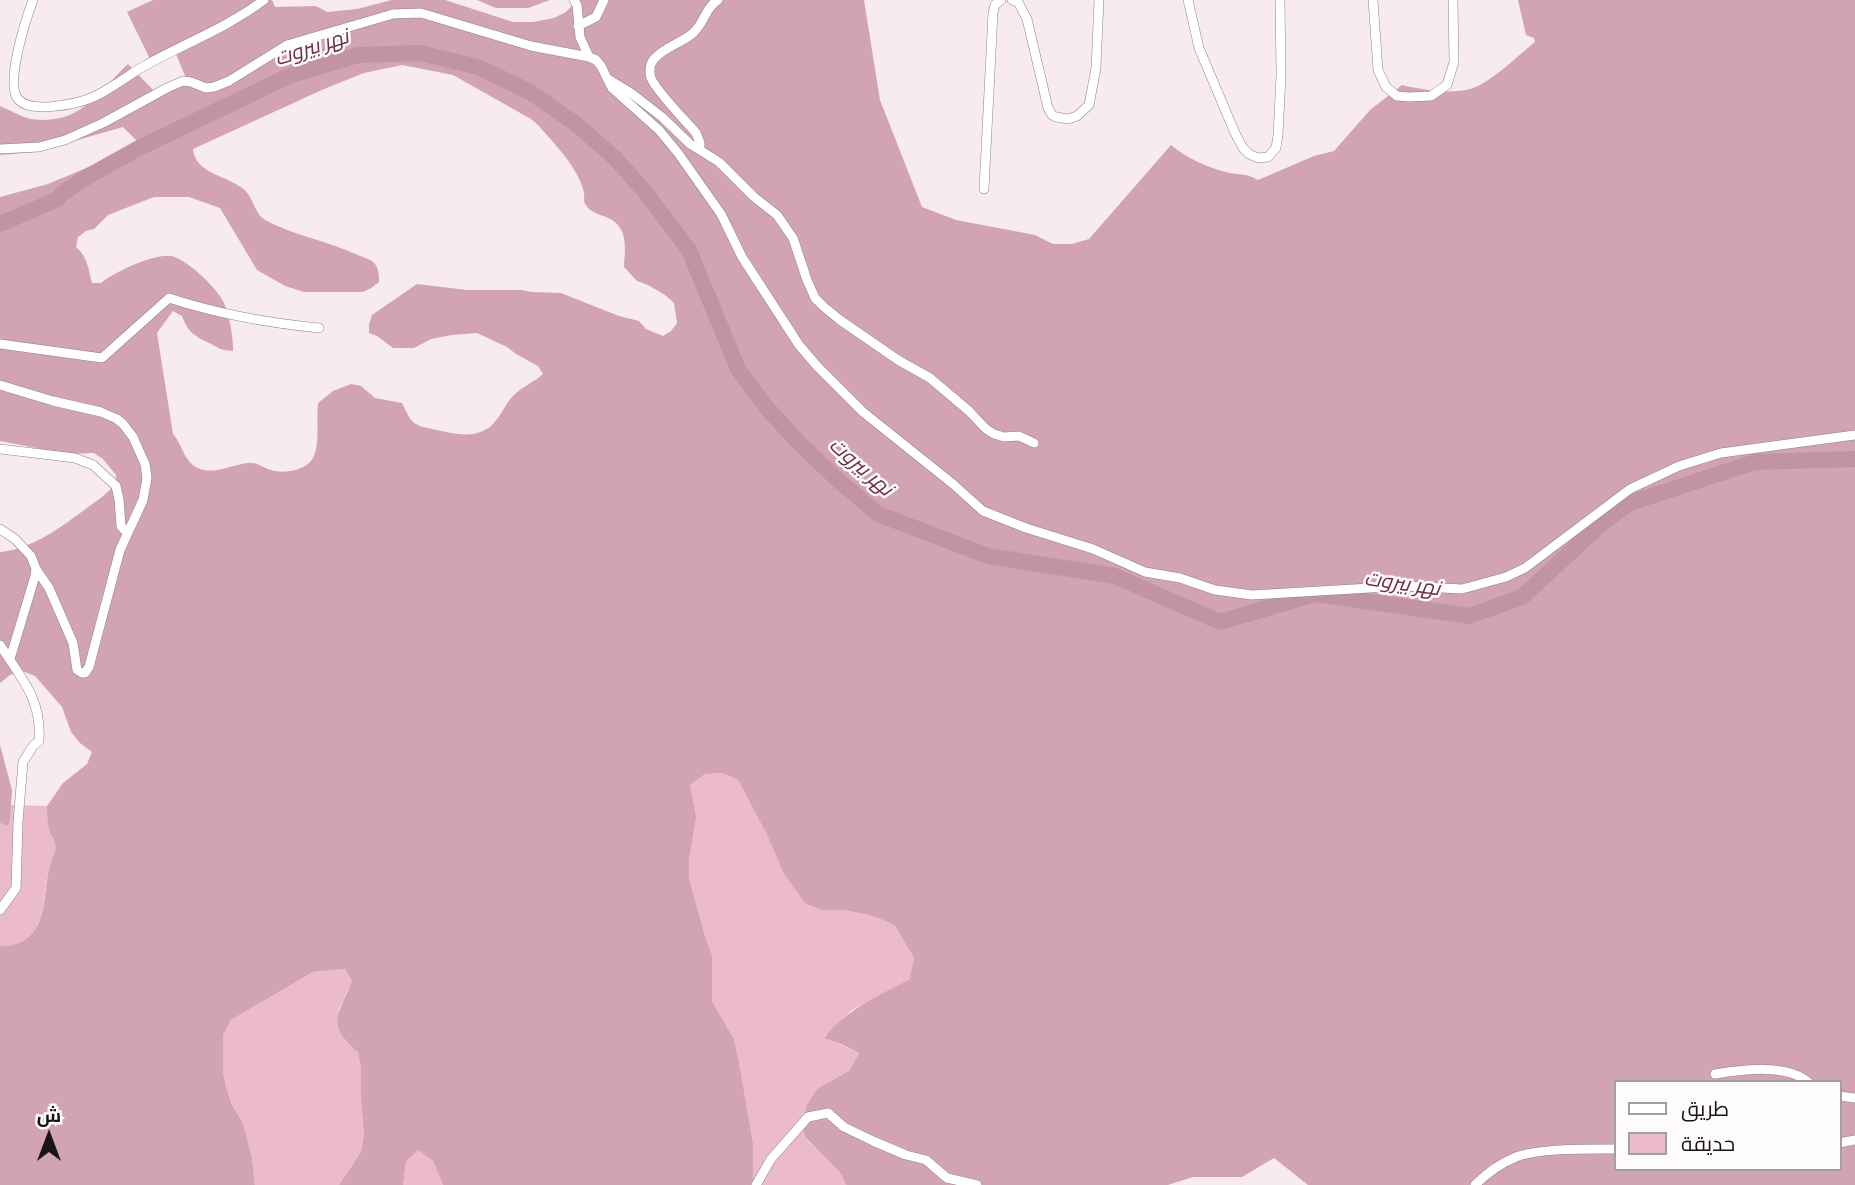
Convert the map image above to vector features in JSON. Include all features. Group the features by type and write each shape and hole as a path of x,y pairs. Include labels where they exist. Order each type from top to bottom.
{"street":[{"path":"33,0 15,67 14,83 18,99 32,106 74,104 93,97 146,65 243,16 264,0"},
{"path":"574,0 577,5 580,37 589,57"},
{"path":"578,26 596,17 604,0"},
{"path":"700,149 696,133 655,86 650,72 654,59 696,30 706,11 718,0"},
{"path":"984,189 993,13 995,5 1001,0"},
{"path":"1012,0 1018,2 1027,19 1048,108 1052,115 1068,119 1085,110 1091,98 1096,68 1099,0"},
{"path":"1188,0 1199,48 1235,133 1243,148 1258,159 1268,158 1276,148 1278,135 1281,75 1280,0"},
{"path":"1373,0 1377,70 1387,87 1397,96 1409,97 1431,96 1447,85 1454,62 1453,0"},
{"path":"0,149 40,147 65,140 183,81 206,88 214,87 229,81 287,45 400,13 421,13 531,46 589,57 601,65 612,88 659,130 678,153 721,214 742,257 799,345 853,403 983,511 1093,549 1144,572 1180,578 1215,590 1252,595 1404,586 1462,589 1487,584 1525,568 1630,489 1679,466 1721,453 1855,435"},
{"path":"607,78 662,117 690,144 719,162 754,197 777,215 793,238 815,298 824,307 898,360 930,378 986,429 1004,437 1019,436 1034,443"},
{"path":"0,344 102,358 169,298 273,324 319,328"},
{"path":"0,385 46,400 101,412 117,419 138,446 147,471 143,500 127,533 113,573 89,667 85,673 77,670 68,628 31,556 15,539 0,529"},
{"path":"0,449 75,458 93,465 116,486 121,526 127,533"},
{"path":"9,659 36,569"},
{"path":"0,645 26,682 40,727 39,741 23,762 16,887 0,910"},
{"path":"1714,1074 1759,1068 1800,1075 1806,1080"},
{"path":"756,1185 771,1159 808,1117 828,1113 845,1127 906,1155 926,1160 947,1178 977,1185"},
{"path":"1475,1185 1483,1176 1517,1157 1560,1151 1614,1149"}],"green space":[{"path":"722,773 738,780 783,872 822,910 864,914 895,926 914,958 911,979 852,1010 824,1037 859,1053 850,1070 817,1089 805,1138 841,1174 846,1185 753,1185 753,1143 739,1062 734,1039 712,1001 712,955 689,878 690,785 705,774"},
{"path":"10,805 47,806 48,826 55,842 55,853 36,928 21,942 0,946 0,823 10,819"},
{"path":"345,969 352,981 339,1009 345,1041 358,1051 361,1068 364,1134 361,1152 339,1185 255,1185 252,1158 243,1123 232,1105 226,1087 223,1035 231,1020 313,972"},
{"path":"418,1150 433,1161 443,1185 403,1185 406,1162"}],"shaded area":[{"path":"153,0 272,0 275,7 316,6 327,12 357,9 392,0 445,0 513,22 533,22 554,18 566,12 577,0 864,0 880,100 922,207 956,220 1035,235 1053,244 1072,244 1089,239 1171,145 1204,165 1258,180 1314,156 1334,151 1370,110 1402,85 1450,91 1478,86 1535,42 1534,38 1526,35 1518,0 1855,0 1855,1185 1308,1185 1274,1158 1242,1177 1193,1177 1168,1185 846,1185 841,1174 805,1137 802,1122 807,1105 817,1089 850,1070 859,1053 824,1038 853,1011 910,979 914,958 895,926 864,914 822,910 805,903 783,872 738,780 722,773 705,774 690,785 696,817 689,859 689,878 712,955 712,1001 734,1039 739,1062 753,1143 753,1185 443,1185 433,1161 418,1150 406,1162 403,1185 339,1185 361,1152 364,1134 358,1052 341,1034 338,1026 339,1011 352,981 345,969 313,972 231,1020 223,1035 226,1087 232,1105 243,1123 252,1158 255,1185 0,1185 0,946 21,942 36,928 43,910 49,869 55,853 55,842 48,826 47,806 63,783 87,764 92,752 71,732 62,707 35,676 22,671 10,675 0,683 0,552 24,547 57,529 106,494 116,483 116,475 103,459 94,453 67,454 0,441 0,197 48,184 141,145 123,127 36,152 0,155 0,106 31,119 62,117 86,105 128,64 158,95 186,78 173,47 150,59 127,12","holes":["402,65 453,75 538,125 578,177 587,207 620,227 624,239 624,267 637,281 665,295 674,303 677,323 663,336 646,329 639,321 561,293 467,290 417,284 372,315 369,333 393,348 414,348 431,339 477,333 538,366 543,374 519,390 491,426 470,434 423,427 412,420 402,403 375,398 361,386 351,384 333,391 318,403 316,449 311,461 303,467 281,472 251,463 211,471 193,465 173,434 157,333 173,311 182,316 196,336 223,350 233,351 231,327 224,303 201,275 171,256 145,260 101,283 92,283 85,259 76,247 78,237 94,229 108,215 154,197 189,197 220,208 257,270 285,286 304,292 363,292 379,282 378,269 372,261 289,231 262,218 246,192 205,168 195,157 193,149 364,73"]},
{"path":"477,0 550,0 528,8 496,8"},
{"path":"0,745 12,790 8,826 0,823"}],"waterway":[{"name":"نهر بيروت","path":"0,224 56,200 87,177 139,148 291,75 358,55 420,53 478,67 530,92 576,124 615,158 646,193 689,250 738,369 767,408 800,444 878,514 988,556 1115,576 1220,622 1315,594 1469,616 1522,597 1601,524 1630,503 1755,462 1855,459"}]}
